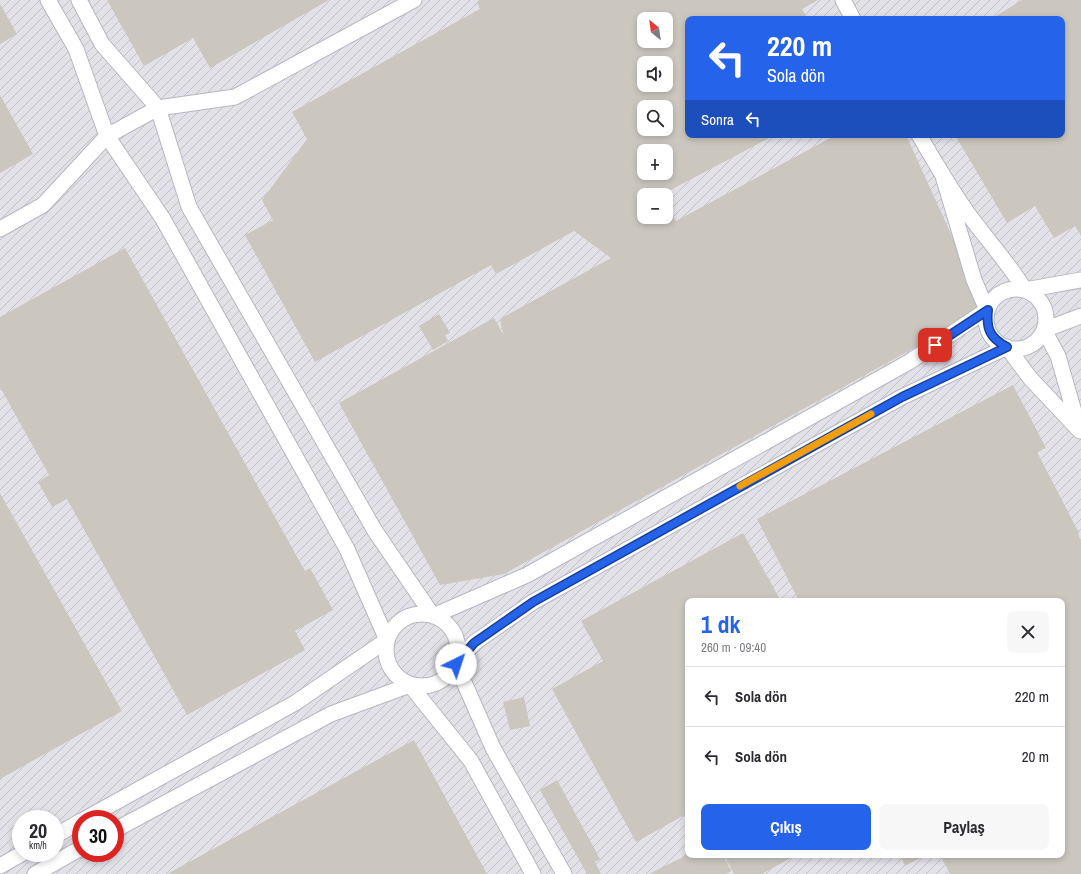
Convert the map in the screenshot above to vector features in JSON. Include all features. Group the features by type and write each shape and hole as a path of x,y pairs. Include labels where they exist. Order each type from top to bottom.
{"street":[{"path":"48,0 76,49 107,136 163,219 344,542 387,640"},
{"path":"79,0 102,44 158,108 189,207 375,531 433,616"},
{"path":"0,229 44,205 107,136 158,108 235,97 414,0"},
{"path":"843,0 852,16"},
{"path":"921,138 943,176 972,219 1012,269 1025,290"},
{"path":"943,176 974,280 988,310"},
{"path":"1025,290 1081,280"},
{"path":"1010,289 1025,290 1041,301 1047,320 1044,330 1041,336 1027,347 1007,347 998,342 992,336 988,327 988,310 992,301 1000,293 1010,289"},
{"path":"433,616 527,575 909,362 988,310"},
{"path":"1044,330 1081,316"},
{"path":"1044,330 1058,356 1081,432"},
{"path":"1007,347 1030,378 1081,432"},
{"path":"124,825 331,714 410,685 422,686 434,684 443,680 474,643 533,602 902,397 1007,347"},
{"path":"533,874 471,761 410,685 399,679 393,672 387,661 387,640 393,628 402,620 414,614 427,614 439,618 452,628 457,640 459,652 456,664 493,748 564,874"},
{"path":"101,810 295,703 387,640"},
{"path":"34,862 38,872 72,853"},
{"path":"0,866 12,860"}],"shaded area":[{"path":"0,0 1081,0 1081,874 0,874"}],"building":[{"path":"107,0 329,0 210,68 193,38 144,66"},
{"path":"480,0 818,0 802,9 806,16 685,16 685,138 769,138 673,189 637,188 637,224 673,224 673,216 676,221 830,138 907,138 985,309 504,574 440,585 339,403 494,318 503,334 500,319 611,258 574,231 496,274 491,265 315,362 245,235 273,220 262,200 307,139 292,112 480,9 477,2"},
{"path":"1022,0 1081,0 1081,236 1075,226 1054,238 1035,206 1007,223 957,138 1065,138 1065,16 996,16"},
{"path":"0,4 17,34 0,44"},
{"path":"0,95 33,154 0,173"},
{"path":"125,248 305,571 310,568 333,610 295,631 305,650 187,715 67,499 52,507 38,482 49,475 0,387 0,317"},
{"path":"439,314 450,333 445,335 448,341 433,350 419,326"},
{"path":"1013,385 1046,448 1037,452 1079,533 1078,534 1081,541 1081,874 950,874 942,858 1065,858 1065,598 797,598 757,519"},
{"path":"0,493 122,711 0,779"},
{"path":"743,533 779,598 685,598 685,815 636,842 552,689 603,661 581,621"},
{"path":"524,697 530,726 510,730 503,702"},
{"path":"414,740 487,874 167,874"},
{"path":"557,780 600,859 595,862 601,874 587,874 540,790"},
{"path":"685,856 685,858 724,858 731,871 727,874 649,874"},
{"path":"726,858 791,858 762,874 734,874"},
{"path":"901,858 920,858 905,866"}],"slow traffic":[{"path":"740,486 871,414"}],"route":[{"path":"456,664 474,643 533,602 902,397 1007,347 998,342 992,336 986,321 988,310 935,345"}]}
